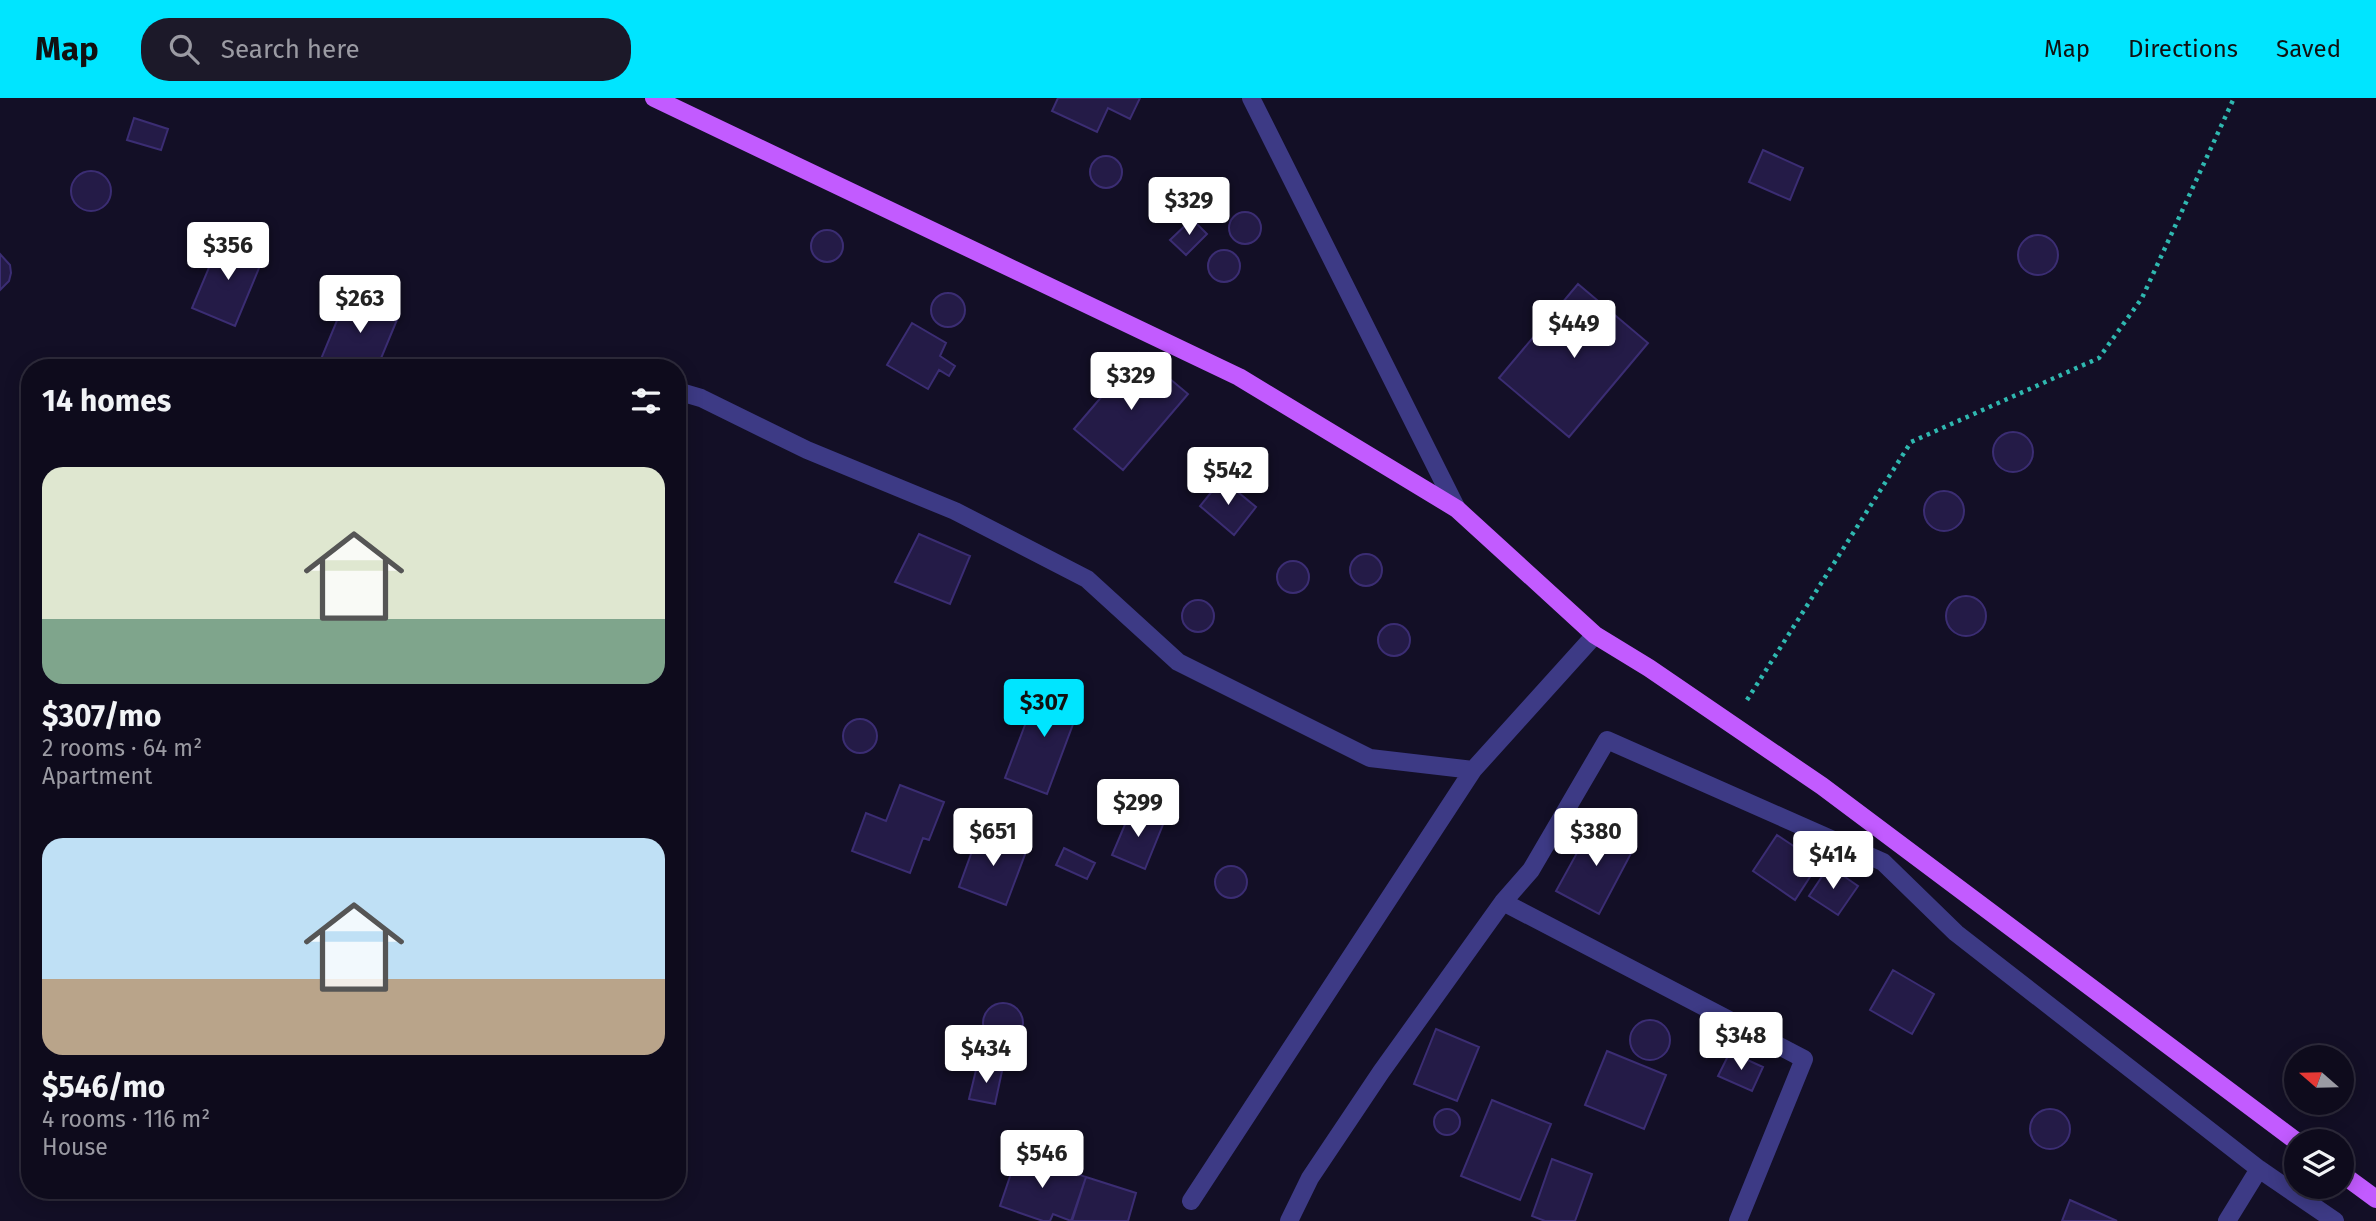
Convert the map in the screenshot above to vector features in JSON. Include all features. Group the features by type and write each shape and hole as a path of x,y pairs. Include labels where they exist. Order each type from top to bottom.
{"main road":[{"path":"654,98 1240,377 1457,509 1595,635 1649,668 1822,786 2284,1132"},
{"path":"2354,1183 2376,1199"}],"street":[{"path":"1251,98 1457,509"},
{"path":"686,394 701,398 807,450 955,511 1087,579 1178,662 1370,758 1473,770"},
{"path":"1191,1201 1473,770 1595,635"},
{"path":"1289,1221 1310,1178 1381,1072 1503,902 1531,870 1607,740 1883,862 1955,933 2259,1170 2335,1221"},
{"path":"1883,862 1898,843"},
{"path":"1503,902 1804,1059 1738,1221"},
{"path":"2227,1221 2259,1170"}],"path":[{"path":"1731,724 1911,442 2099,358 2142,298 2234,98"}],"building":[{"path":"1058,98 1140,98 1130,119 1108,108 1097,132 1052,111"},
{"path":"134,118 168,129 161,150 127,140"},
{"path":"1763,150 1803,168 1790,200 1749,182"},
{"path":"1106,156 1117,161 1122,172 1117,183 1106,188 1095,183 1090,172 1095,161"},
{"path":"91,171 105,177 111,191 105,205 91,211 77,205 71,191 77,177"},
{"path":"1245,212 1256,217 1261,228 1256,239 1245,244 1234,239 1229,228 1234,217"},
{"path":"1192,219 1207,234 1186,255 1170,240"},
{"path":"827,230 838,235 843,246 838,257 827,262 816,257 811,246 816,235"},
{"path":"2038,235 2052,241 2058,255 2052,269 2038,275 2024,269 2018,255 2024,241"},
{"path":"221,239 264,256 235,326 192,308"},
{"path":"1224,250 1235,255 1240,266 1235,277 1224,282 1213,277 1208,266 1213,255"},
{"path":"0,254 10,265 11,273 9,281 0,290"},
{"path":"1578,284 1648,343 1569,437 1499,378"},
{"path":"948,293 960,298 965,310 960,322 948,327 936,322 931,310 936,298"},
{"path":"348,294 399,315 381,359 321,359"},
{"path":"912,323 946,343 940,356 955,366 949,376 939,370 928,389 887,365"},
{"path":"1139,353 1188,394 1123,470 1074,429"},
{"path":"2013,432 2027,438 2033,452 2027,466 2013,472 1999,466 1993,452 1999,438"},
{"path":"1222,479 1256,507 1234,535 1200,506"},
{"path":"1944,491 1958,497 1964,511 1958,525 1944,531 1930,525 1924,511 1930,497"},
{"path":"919,534 970,556 950,604 895,582"},
{"path":"1366,554 1377,559 1382,570 1377,581 1366,586 1355,581 1350,570 1355,559"},
{"path":"1293,561 1304,566 1309,577 1304,588 1293,593 1282,588 1277,577 1282,566"},
{"path":"1966,596 1980,602 1986,616 1980,630 1966,636 1952,630 1946,616 1952,602"},
{"path":"1198,600 1209,605 1214,616 1209,627 1198,632 1187,627 1182,616 1187,605"},
{"path":"1394,624 1405,629 1410,640 1405,651 1394,656 1383,651 1378,640 1383,629"},
{"path":"1040,685 1082,700 1047,794 1005,778"},
{"path":"860,719 872,724 877,736 872,748 860,753 848,748 843,736 848,724"},
{"path":"900,785 944,802 929,840 923,838 910,873 852,851 866,813 886,821"},
{"path":"1132,808 1164,822 1145,869 1112,855"},
{"path":"1594,822 1636,844 1599,914 1556,891"},
{"path":"979,832 1027,849 1006,905 959,887"},
{"path":"1777,835 1819,863 1795,900 1753,871"},
{"path":"1064,848 1095,863 1087,879 1056,865"},
{"path":"1231,866 1242,871 1247,882 1242,893 1231,898 1220,893 1215,882 1220,871"},
{"path":"1829,866 1858,886 1838,915 1809,896"},
{"path":"1893,970 1934,994 1912,1034 1870,1010"},
{"path":"1003,1003 1011,1004 1017,1009 1022,1015 1022,1031 1017,1037 1011,1042 1003,1043 995,1042 989,1037 984,1031 983,1023 984,1015 989,1009 995,1004"},
{"path":"1650,1020 1664,1026 1670,1040 1664,1054 1650,1060 1636,1054 1630,1040 1636,1026"},
{"path":"1436,1029 1479,1047 1457,1101 1414,1084"},
{"path":"1607,1051 1666,1075 1644,1129 1585,1105"},
{"path":"1730,1052 1763,1067 1752,1091 1718,1076"},
{"path":"977,1066 1002,1071 995,1104 969,1099"},
{"path":"1492,1100 1551,1124 1520,1200 1461,1176"},
{"path":"1447,1109 1457,1112 1460,1122 1457,1132 1447,1135 1437,1132 1434,1122 1437,1112"},
{"path":"2050,1109 2064,1115 2070,1129 2064,1143 2050,1149 2036,1143 2030,1129 2036,1115"},
{"path":"1018,1153 1086,1177 1071,1221 1053,1214 1050,1221 1043,1221 1000,1206"},
{"path":"1552,1159 1592,1174 1575,1221 1545,1221 1532,1216"},
{"path":"1086,1177 1136,1193 1128,1221 1072,1221"},
{"path":"2070,1200 2117,1221 2062,1221"}]}
